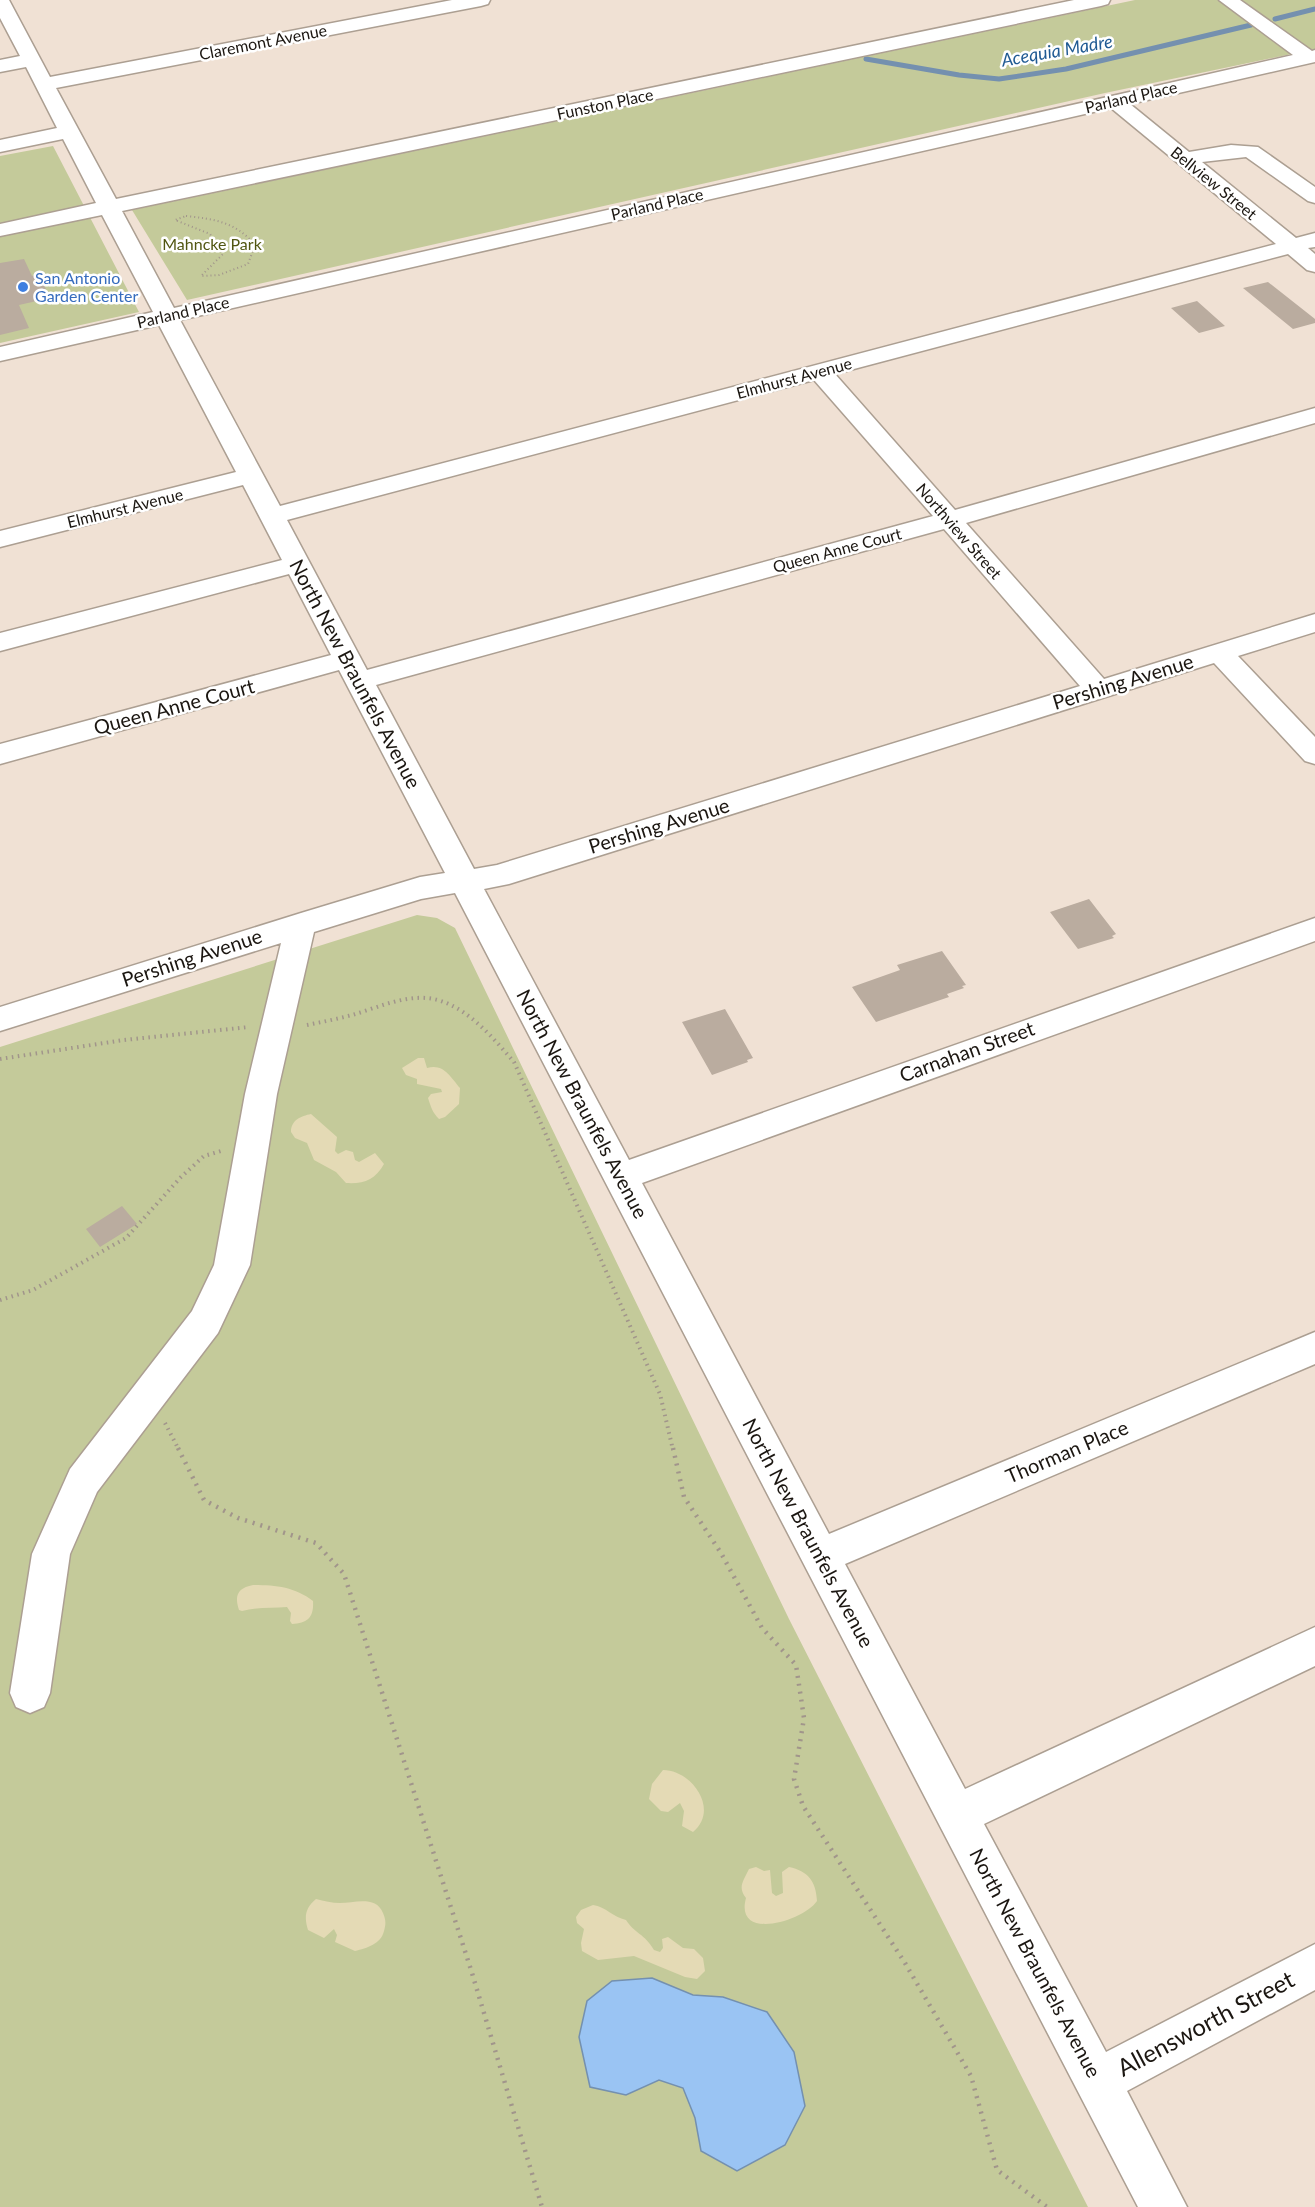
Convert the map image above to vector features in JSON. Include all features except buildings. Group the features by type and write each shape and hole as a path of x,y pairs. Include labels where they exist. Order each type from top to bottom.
{"street":[{"name":"North New Braunfels Avenue","path":"0,0 1163,2207"},
{"name":"Claremont Avenue","path":"44,84 481,0"},
{"name":"Funston Place","path":"0,230 1101,0"},
{"path":"1228,0 1312,57"},
{"name":"Parland Place","path":"0,354 1312,57"},
{"path":"0,66 32,60"},
{"name":"Bellview Street","path":"1114,101 1315,266"},
{"path":"0,146 69,132"},
{"path":"1185,159 1231,151 1251,151 1315,197"},
{"name":"Elmhurst Avenue","path":"272,516 1315,240"},
{"name":"Northview Street","path":"820,372 1099,690"},
{"name":"Queen Anne Court","path":"0,754 353,670 948,520 1315,416"},
{"name":"Elmhurst Avenue","path":"0,539 251,476"},
{"path":"0,642 297,564"},
{"name":"Pershing Avenue","path":"0,1019 420,888 498,876 1315,623"},
{"path":"1219,652 1315,754"},
{"path":"30,1693 51,1554 83,1482 205,1323 232,1266 261,1094 301,924"},
{"name":"Carnahan Street","path":"620,1177 1315,928"},
{"name":"Thorman Place","path":"820,1556 1315,1348"},
{"path":"957,1815 1315,1646"},
{"name":"Allensworth Street","path":"1097,2082 1315,1966"}],"path":[{"path":"186,216 228,222 246,233 255,245 248,264 233,272 208,277 201,276 223,254 210,234 183,225 175,220 178,218 186,216"},
{"path":"0,1059 68,1046 155,1035 277,1024 304,1025 347,1017 398,1000 431,998 460,1010 488,1031 514,1062 660,1394 684,1497 721,1553 762,1628 796,1665 804,1718 794,1779 803,1806 905,1964 971,2076 997,2170 1047,2207"},
{"path":"0,1300 33,1290 126,1238 181,1177 204,1156 254,1142"},
{"path":"150,1392 204,1500 238,1518 316,1543 344,1574 472,1973 542,2207"}],"green space":[{"name":"Mahncke Park","path":"1135,0 1315,0 1315,49 1105,93 187,300 132,210"},
{"path":"53,146 139,312 0,343 0,156"},
{"path":"417,915 437,918 455,928 789,1619 1088,2207 0,2207 0,1047"}],"sand":[{"path":"418,1058 424,1058 427,1068 442,1069 460,1088 459,1104 445,1117 439,1119 428,1098 431,1094 442,1092 441,1089 417,1084 417,1079 406,1075 402,1068"},
{"path":"311,1114 337,1137 335,1151 338,1154 346,1150 353,1152 355,1160 359,1162 375,1153 384,1164 377,1174 364,1182 346,1183 336,1172 314,1160 307,1143 295,1138 291,1132 297,1119"},
{"path":"253,1585 277,1586 306,1596 313,1601 311,1615 306,1621 292,1624 291,1613 287,1607 239,1610 237,1596 241,1590"},
{"path":"663,1770 684,1777 699,1793 704,1813 701,1823 693,1832 682,1826 684,1811 680,1803 668,1812 661,1811 649,1799 652,1784"},
{"path":"756,1867 764,1871 770,1870 772,1893 776,1896 783,1893 782,1872 789,1867 801,1871 813,1883 817,1901 799,1915 772,1924 760,1924 750,1920 745,1912 746,1898 742,1887 749,1869"},
{"path":"316,1899 337,1903 364,1901 380,1907 385,1918 385,1926 380,1939 373,1945 355,1951 335,1942 337,1935 334,1929 324,1938 308,1930 306,1913"},
{"path":"593,1905 626,1920 654,1950 660,1952 663,1948 662,1939 668,1937 683,1948 694,1949 703,1958 705,1971 697,1979 685,1977 634,1956 598,1960 582,1951 584,1929 577,1923 576,1917 581,1910"}],"water":[{"path":"652,1978 693,1995 723,1997 767,2012 794,2052 805,2106 785,2145 737,2171 701,2151 695,2118 683,2088 659,2080 626,2095 590,2087 579,2037 587,2001 612,1981"}],"waterway":[{"name":"Acequia Madre","path":"1275,19 1315,9"},
{"name":"Acequia Madre","path":"866,59 959,75 999,79 1066,69 1251,25"}],"place":[{"name":"San Antonio Garden Center","path":"23,287"}]}
